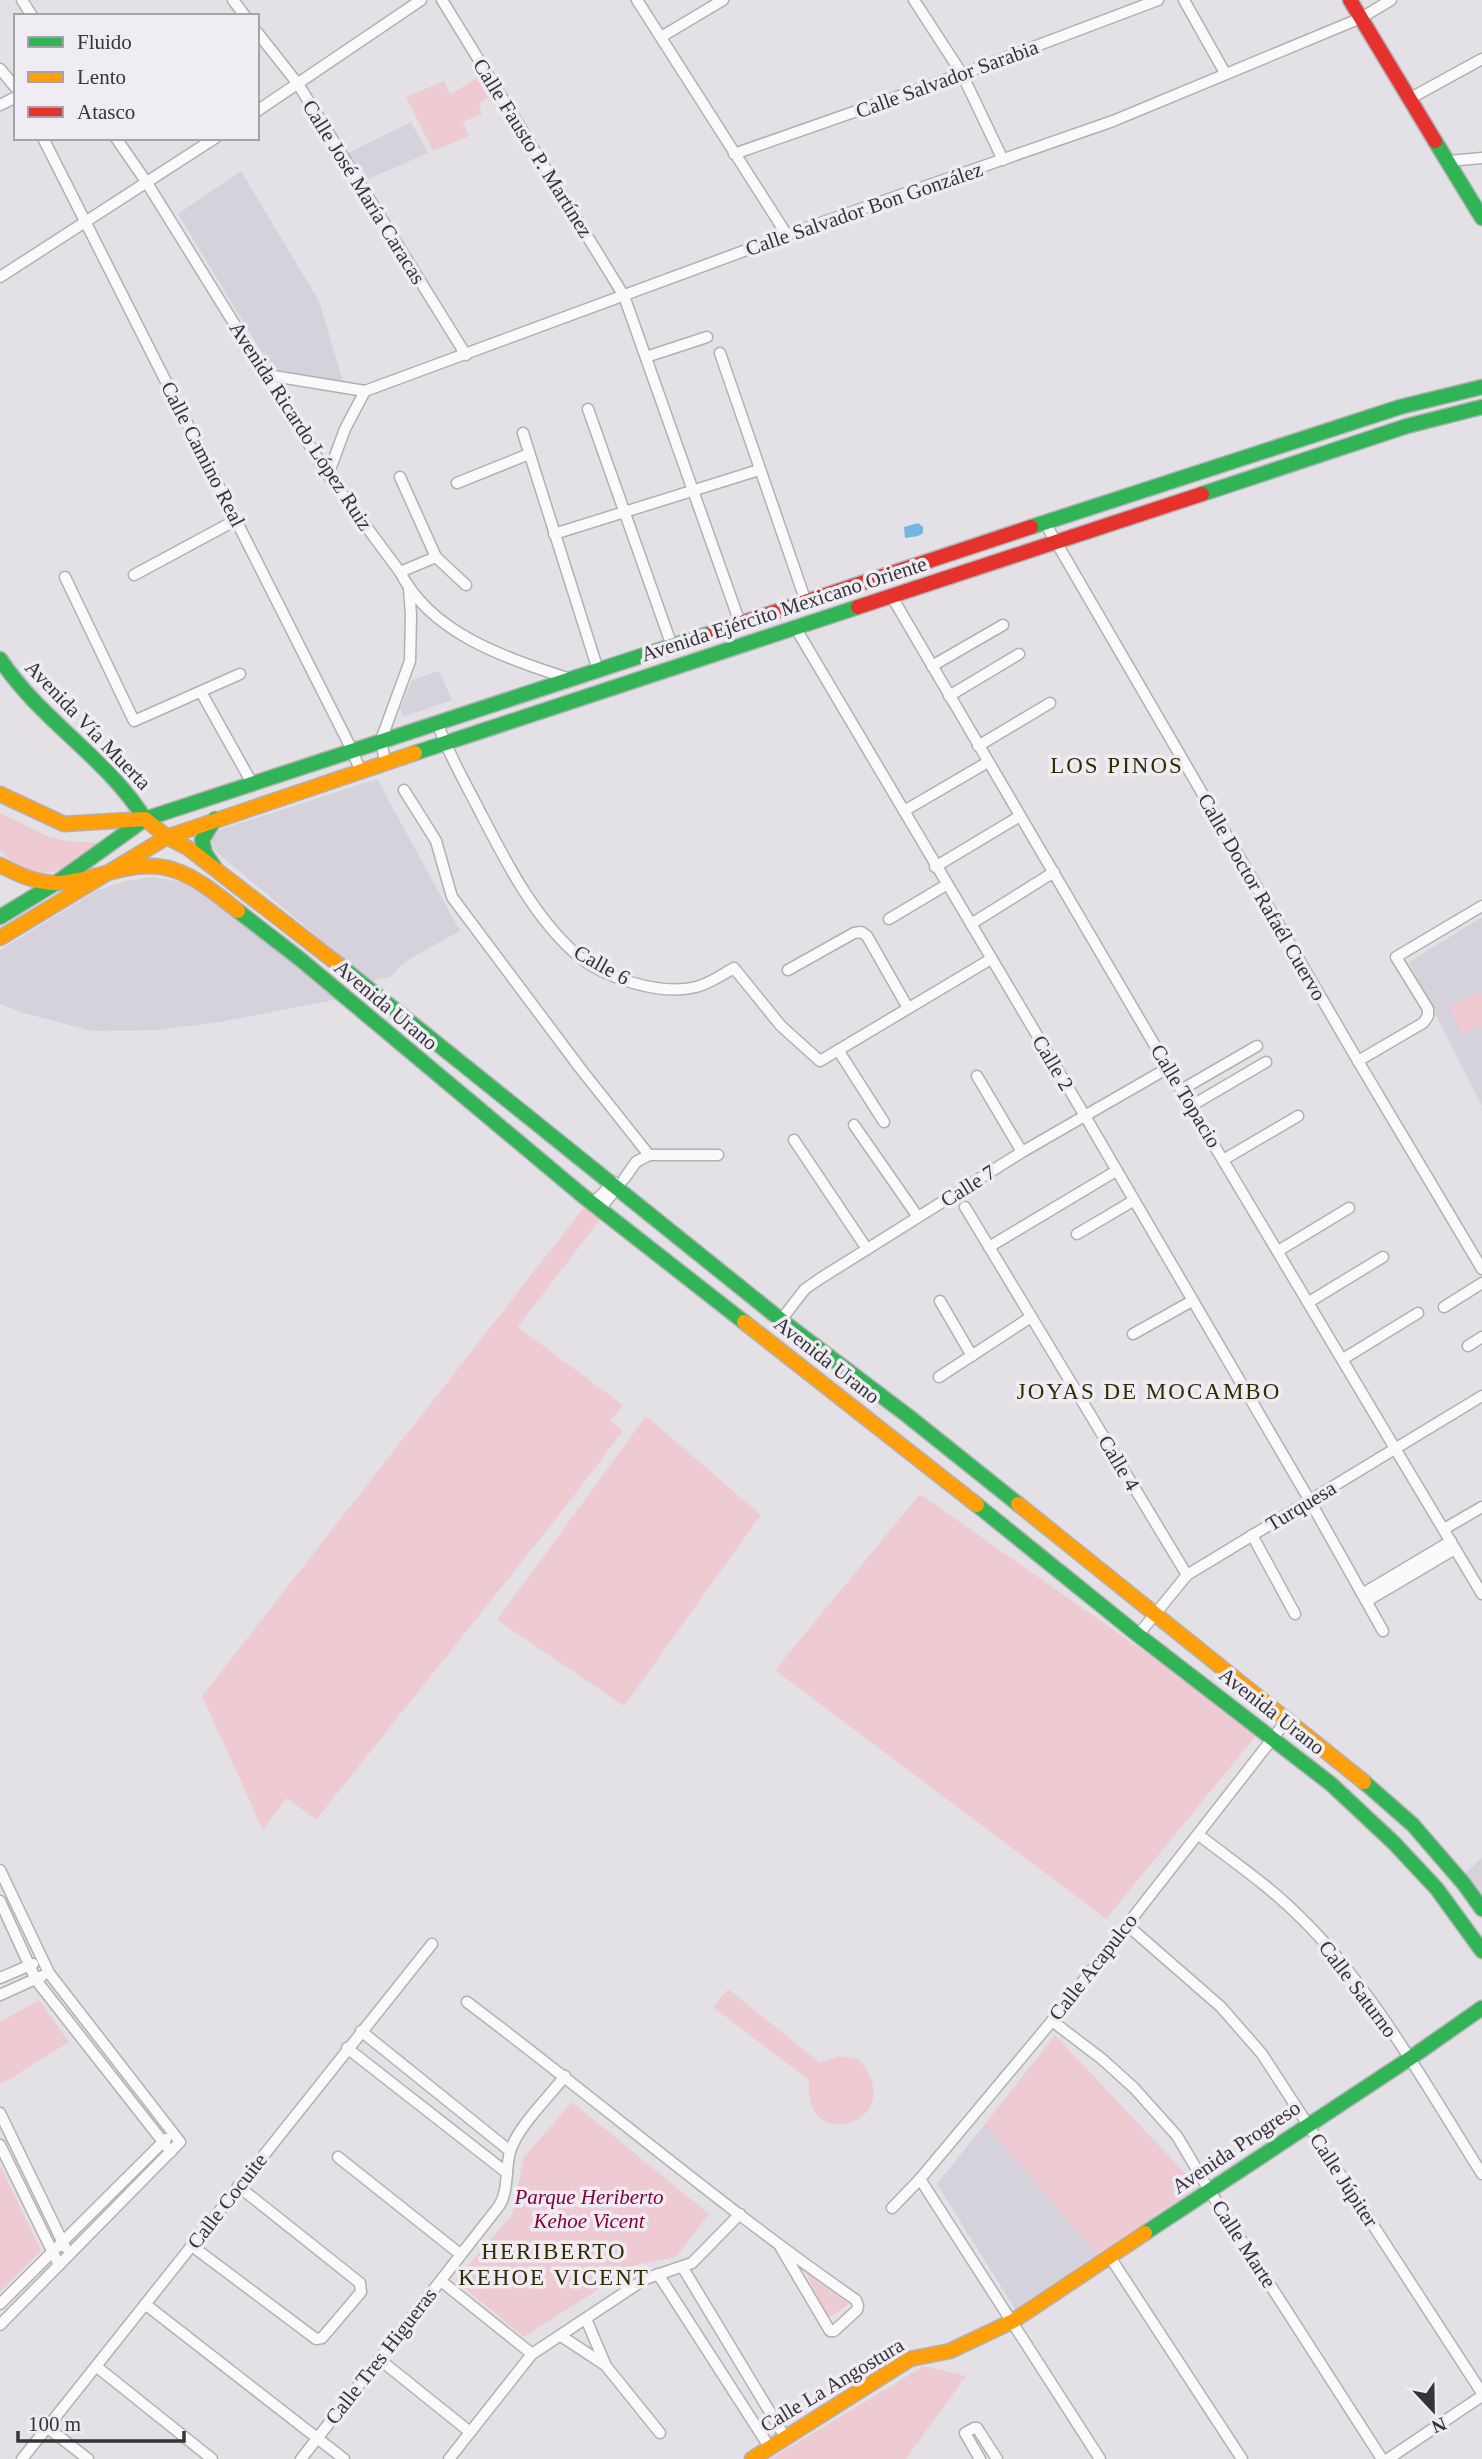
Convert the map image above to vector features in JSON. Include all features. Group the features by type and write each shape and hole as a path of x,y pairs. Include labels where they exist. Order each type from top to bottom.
{"main road":[{"path":"1350,0 1482,218"},
{"name":"Avenida Ejército Mexicano Oriente","path":"145,819 1400,407 1482,387"},
{"name":"Avenida Ejército Mexicano Oriente","path":"2,932 167,837 215,819 1407,426 1482,407"},
{"name":"Avenida Vía Muerta","path":"0,659 8,674 39,708 128,793 145,819 167,837"},
{"path":"1,797 64,824 145,819"},
{"path":"0,917 56,883 145,819"},
{"path":"215,819 202,840 205,853 215,868"},
{"name":"Avenida Urano","path":"167,837 188,848 317,946 424,1035 617,1183 781,1320 908,1416 1344,1765 1413,1825 1482,1909"},
{"path":"0,865 23,877 56,883"},
{"name":"Avenida Urano","path":"56,883 144,866 173,869 200,883 299,959 596,1206 922,1461 1138,1635 1331,1784 1394,1843 1437,1889 1482,1951"},
{"path":"695,1283 710,1262"},
{"name":"Avenida Progreso","path":"1013,2321 1482,2008"},
{"name":"Calle La Angostura","path":"752,2459 909,2359 950,2351 1013,2321"}],"street":[{"path":"259,110 421,0"},
{"name":"Calle Fausto P. Martínez","path":"442,0 624,296 740,623"},
{"path":"637,0 787,236"},
{"path":"661,37 723,0"},
{"path":"914,0 962,74 1003,160"},
{"name":"Calle Salvador Sarabia","path":"734,154 962,74 1158,0"},
{"path":"1184,0 1225,73"},
{"name":"Calle Salvador Bon González","path":"267,375 365,391 787,236 1113,121 1361,18 1391,0"},
{"name":"Calle José María Caracas","path":"259,35 298,84 466,355"},
{"path":"1409,99 1482,59"},
{"path":"0,69 14,86"},
{"name":"Calle Camino Real","path":"44,140 360,770"},
{"name":"Avenida Ricardo López Ruiz","path":"117,140 147,183 328,475 400,572 408,589 436,616 474,642 514,660 571,679"},
{"path":"0,277 212,140"},
{"path":"1449,161 1482,159"},
{"path":"646,357 707,337"},
{"path":"720,354 806,602"},
{"path":"328,475 345,429 365,391"},
{"path":"589,409 672,646"},
{"path":"523,433 598,670"},
{"path":"457,483 529,454"},
{"path":"554,534 759,470"},
{"path":"400,477 436,557 466,585"},
{"path":"134,575 236,520"},
{"name":"Calle Doctor Rafaél Cuervo","path":"1045,523 1482,1269"},
{"path":"400,572 436,557"},
{"path":"65,578 134,721 240,674"},
{"path":"385,762 381,740 410,661 411,615 408,589"},
{"name":"Calle Topacio","path":"892,597 1191,1107 1482,1594"},
{"path":"932,666 1003,625"},
{"name":"Calle 2","path":"794,627 1085,1116 1383,1631"},
{"path":"950,696 1019,654"},
{"path":"201,692 253,785"},
{"path":"978,746 1050,703"},
{"name":"Calle 6","path":"437,722 444,743 495,842 524,891 555,933 578,956 629,983 659,989 696,988 734,968 782,1026 820,1061 991,959"},
{"path":"904,811 988,762"},
{"path":"404,790 436,841 452,897 649,1155"},
{"path":"935,867 1020,816"},
{"path":"971,924 1054,872"},
{"path":"889,919 946,885"},
{"path":"1358,1061 1423,1023 1428,1016 1428,1009 1396,957 1482,906"},
{"path":"788,970 854,933 861,932 867,936 908,1008"},
{"path":"1181,1090 1257,1046"},
{"path":"838,1050 884,1122"},
{"path":"1191,1107 1266,1062"},
{"name":"Calle 7","path":"781,1320 805,1289 1022,1152 1168,1068"},
{"path":"977,1076 1022,1152"},
{"path":"1223,1160 1298,1116"},
{"path":"853,1125 918,1217"},
{"path":"794,1140 867,1249"},
{"path":"596,1206 636,1162 649,1155 718,1155"},
{"path":"989,1247 1116,1171"},
{"path":"1077,1234 1133,1201"},
{"name":"Calle 4","path":"965,1207 1187,1575"},
{"path":"1278,1251 1349,1208"},
{"path":"1309,1302 1383,1257"},
{"path":"1444,1307 1482,1283"},
{"path":"940,1301 972,1356"},
{"path":"1133,1334 1192,1301"},
{"path":"1343,1359 1418,1313"},
{"path":"939,1377 1031,1317"},
{"path":"1468,1346 1482,1337"},
{"name":"Turquesa","path":"1138,1635 1187,1575 1482,1396"},
{"path":"1444,1530 1482,1507"},
{"path":"1252,1535 1295,1614"},
{"path":"1365,1597 1453,1545"},
{"name":"Calle Acapulco","path":"892,2208 920,2179 1052,2021 1287,1720"},
{"name":"Calle Saturno","path":"1199,1835 1306,1922 1353,1979 1409,2059 1482,2174"},
{"path":"0,1870 49,1973 180,2142 0,2325"},
{"path":"0,1901 36,1980 172,2152"},
{"name":"Calle Júpiter","path":"1127,1925 1220,2007 1262,2054 1482,2395"},
{"name":"Calle Cocuite","path":"22,2459 432,1944"},
{"path":"0,1978 42,1960"},
{"path":"0,1995 49,1973"},
{"path":"467,2002 565,2076 781,2248 856,2300 857,2310 834,2331 830,2331 781,2248"},
{"name":"Calle Marte","path":"1052,2021 1102,2059 1157,2112 1177,2136 1382,2459"},
{"path":"361,2031 510,2151"},
{"path":"347,2048 507,2174"},
{"name":"Calle Tres Higueras","path":"301,2459 502,2201 510,2151 519,2133 565,2076"},
{"path":"0,2113 68,2256"},
{"path":"0,2304 173,2132"},
{"path":"0,2145 60,2265"},
{"path":"338,2157 460,2254"},
{"path":"920,2179 1100,2459"},
{"path":"192,2246 316,2339 322,2338 361,2292 360,2283 239,2186"},
{"path":"449,2459 532,2354 645,2279 683,2268 698,2259 740,2214"},
{"path":"1111,2257 1242,2459"},
{"path":"683,2268 785,2437"},
{"path":"658,2274 770,2448"},
{"path":"441,2281 532,2354"},
{"path":"145,2304 344,2459"},
{"path":"586,2319 606,2366 660,2433"},
{"path":"561,2336 606,2366"},
{"path":"717,2365 736,2355"},
{"path":"379,2359 470,2432"},
{"path":"97,2367 212,2459"},
{"path":"1388,2459 1482,2395"},
{"path":"980,2459 965,2433 974,2427 997,2459"},
{"path":"48,2428 88,2459"}],"shaded area":[{"path":"411,122 428,153 361,182 344,155"},
{"path":"241,171 319,301 343,382 273,371 178,214"},
{"path":"439,671 452,700 403,717 400,709 412,680"},
{"path":"377,779 460,931 413,957 392,976 371,981 214,850 212,840 216,831"},
{"path":"153,877 181,882 212,896 339,999 220,1022 157,1030 92,1031 0,1004 0,950 96,891 125,881"},
{"path":"1482,917 1482,1106 1409,962"},
{"path":"1482,1858 1482,1899 1465,1873"},
{"path":"985,2124 1097,2254 1015,2309 937,2184"}],"green space":[{"path":"478,77 490,97 479,104 482,114 463,122 469,136 433,151 406,97 444,81 450,95"},
{"path":"0,813 47,836 99,845 56,871 33,871 11,861 0,851"},
{"path":"1482,991 1482,1026 1462,1034 1449,1006"},
{"path":"585,1206 601,1218 518,1327 623,1405 610,1421 623,1431 316,1820 287,1798 263,1830 202,1696"},
{"path":"646,1416 761,1515 624,1706 497,1620"},
{"path":"920,1494 1259,1732 1106,1919 775,1670"},
{"path":"728,1989 820,2063 839,2056 858,2059 872,2081 873,2100 865,2114 852,2122 836,2124 821,2119 811,2104 809,2080 713,2007"},
{"path":"39,2000 69,2042 0,2085 0,2022"},
{"path":"1055,2035 1198,2187 1097,2254 985,2124"},
{"name":"Parque Heriberto Kehoe Vicent","path":"572,2102 709,2214 676,2257 636,2265 524,2337 455,2280 512,2215 524,2157"},
{"path":"0,2165 41,2251 0,2292"},
{"path":"807,2274 849,2304 827,2319"},
{"path":"924,2366 966,2376 906,2459 770,2459"}],"water":[{"path":"918,523 923,527 923,533 905,538 904,527"}],"traffic: fast":[{"path":"1435,141 1482,218"},
{"path":"1031,527 1400,407 1482,387"},
{"path":"1202,494 1407,426 1482,407"},
{"path":"415,753 858,607"},
{"path":"0,917 56,883 145,819 714,632"},
{"path":"0,659 34,701 112,777 145,819"},
{"path":"215,819 202,840 205,853 215,868"},
{"path":"238,911 300,959 583,1196 744,1322"},
{"path":"343,968 781,1320 1018,1504"},
{"path":"977,1505 1138,1635 1331,1784 1394,1843 1437,1889 1482,1951"},
{"path":"1364,1782 1413,1825 1482,1909"},
{"path":"1145,2233 1482,2008"}],"traffic: slow":[{"path":"0,938 167,837 415,753"},
{"path":"0,794 64,824 145,819 167,837 188,848 343,968"},
{"path":"0,865 20,875 49,883 71,882 130,868 160,866 191,878 238,911"},
{"path":"744,1322 977,1505"},
{"path":"1018,1504 1364,1782"},
{"path":"752,2459 910,2359 950,2351 1013,2321 1145,2233"}],"traffic: jam":[{"path":"1350,0 1435,141"},
{"path":"858,607 1202,494"},
{"path":"714,632 1031,527"}],"district":[{"name":"LOS PINOS","path":"1117,765"},
{"name":"JOYAS DE MOCAMBO","path":"1149,1391"},
{"name":"HERIBERTO KEHOE VICENT","path":"554,2264"}]}
